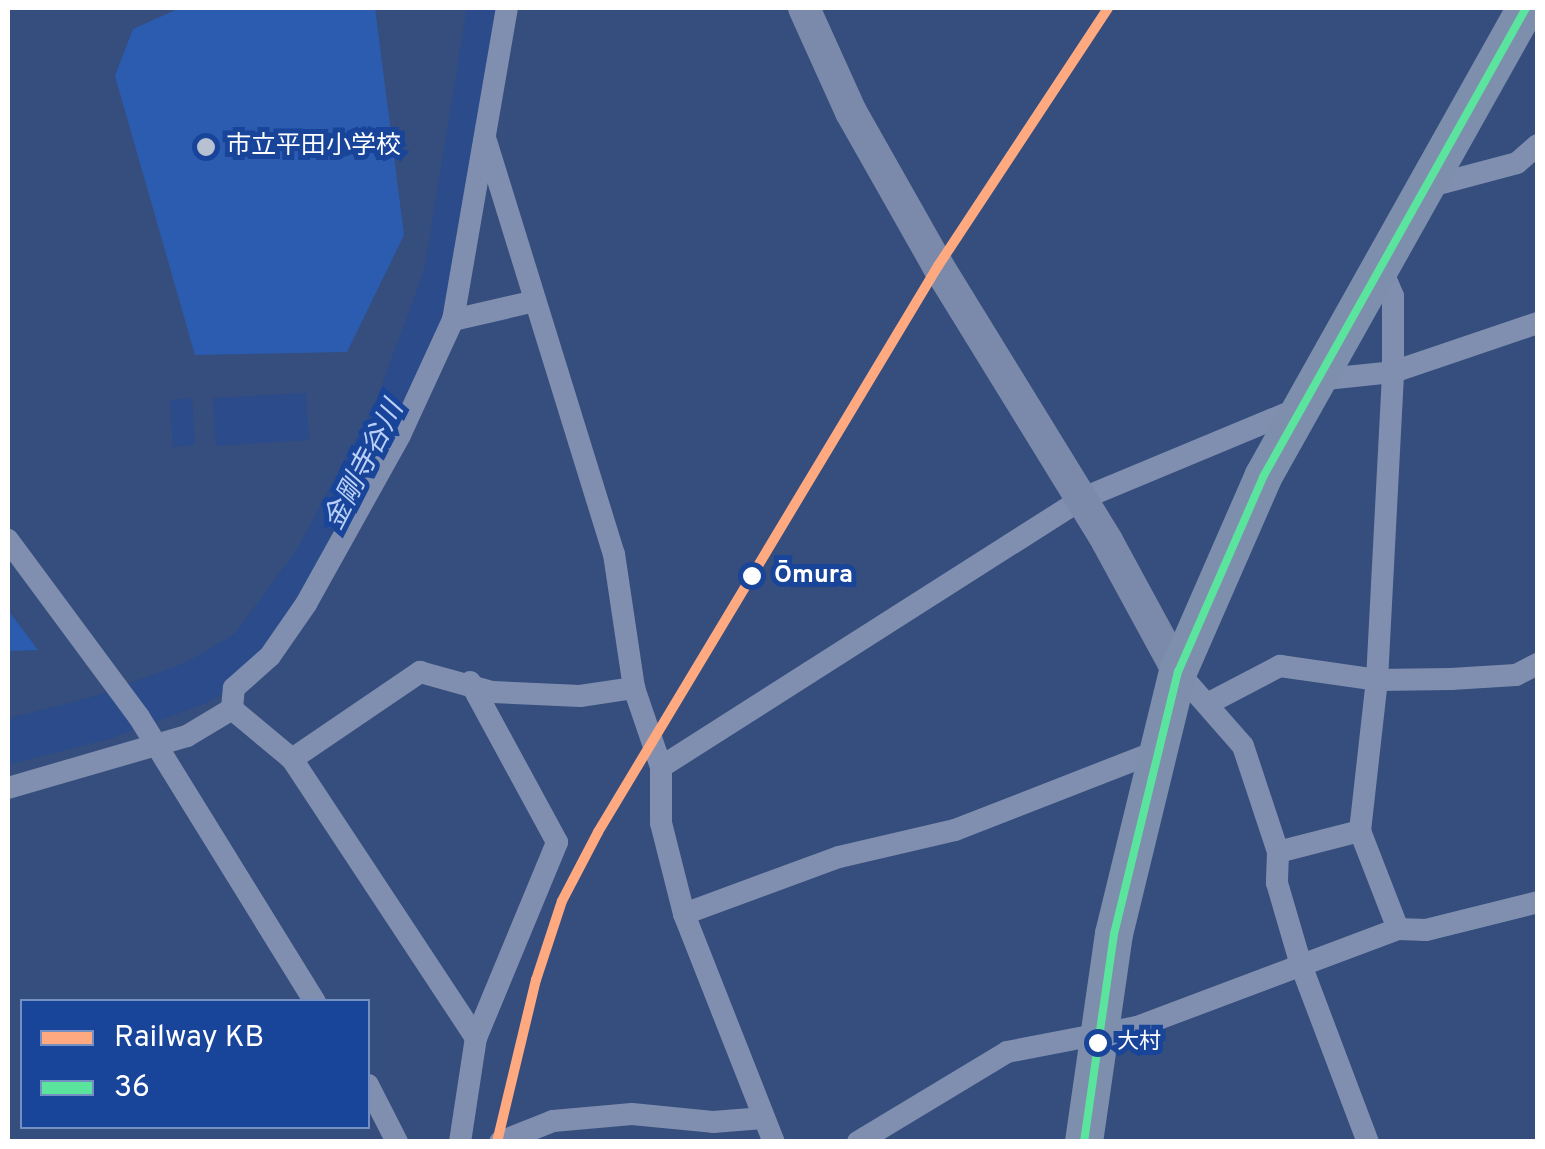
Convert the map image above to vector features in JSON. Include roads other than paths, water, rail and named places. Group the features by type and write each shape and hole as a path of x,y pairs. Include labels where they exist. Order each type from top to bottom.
{"main road":[{"path":"1084,1142 1114,934 1153,754 1178,672 1308,394 1526,8"}],"street":[{"path":"232,709 234,688 270,656 348,533 453,320 507,8"},
{"path":"804,8 851,112 936,263 1081,499 1178,672 1211,702 1243,746 1278,852 1277,884 1301,965 1368,1142"},
{"path":"486,141 614,554 634,688 660,766 660,823 684,914 774,1142"},
{"path":"1423,188 1518,163 1538,145"},
{"path":"1380,266 1394,296 1393,372 1377,680 1360,831 1398,929"},
{"path":"453,320 535,301"},
{"path":"660,766 1081,499 1308,394 1393,372 1538,322"},
{"path":"8,540 156,742 313,999"},
{"path":"1211,702 1280,666 1377,680 1516,675 1538,664"},
{"path":"292,759 420,672 470,682 492,692 580,696 634,688"},
{"path":"460,1142 476,1038 556,842 470,682"},
{"path":"8,788 187,736 232,709"},
{"path":"232,709 292,759 476,1038"},
{"path":"684,914 839,856 955,830 1153,754"},
{"path":"1278,852 1360,831"},
{"path":"858,1142 1006,1052 1100,1035 1398,929 1426,930 1538,902"},
{"path":"370,1088 397,1142"},
{"path":"500,1142 554,1121 764,1118"}],"waterway":[{"name":"金剛寺谷川","path":"8,741 102,717 196,682 249,651 316,560 397,407 446,274 489,8"}],"rail line":[{"name":"KB","path":"497,1142 536,980 562,901 598,832 938,266 1108,8"}],"place":[{"name":"市立平田小学校","path":"206,147"},
{"name":"Ōmura","path":"752,576"},
{"name":"大村","path":"1098,1043"}]}
